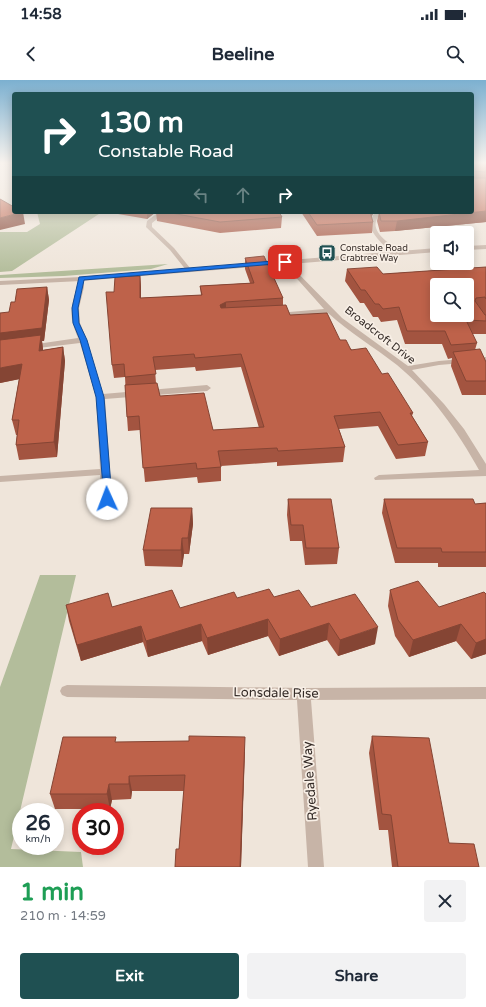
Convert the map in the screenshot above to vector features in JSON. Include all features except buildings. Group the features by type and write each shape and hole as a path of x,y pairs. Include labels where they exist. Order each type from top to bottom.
{"street":[{"path":"160,214 149,222 149,227 168,244 188,269"},
{"path":"377,214 373,226 376,232 399,253"},
{"path":"474,247 486,246"},
{"path":"0,283 81,279 188,269 430,251"},
{"name":"Broadcroft Drive","path":"285,262 303,284 348,327 406,369 438,401 464,434 486,473 380,478"},
{"path":"81,279 81,287 75,308 76,323 83,340 100,397 107,499"},
{"name":"Broadcroft Drive","path":"271,315 332,311"},
{"path":"23,348 83,340"},
{"path":"406,369 439,363 486,359"},
{"path":"100,397 207,388"},
{"path":"0,479 106,472"},
{"name":"Lonsdale Rise","path":"66,691 304,694 486,693"},
{"name":"Ryedale Way","path":"304,694 316,867"}],"green space":[{"path":"38,214 99,214 12,271 0,272 0,232 27,232 40,224"},
{"path":"168,264 151,269 64,276 0,278 0,275"},
{"path":"40,575 76,575 22,803 12,803 11,849 12,855 64,855 64,851 72,852 72,855 81,855 83,867 0,867 0,687"}],"place":[{"name":"Constable Road Crabtree Way","path":"327,253"}],"route":[{"path":"107,499 100,397 83,340 76,323 75,308 81,287 81,279 285,262"}]}
